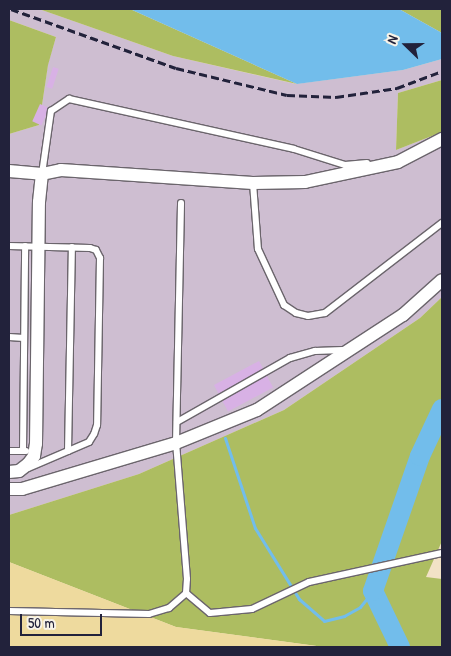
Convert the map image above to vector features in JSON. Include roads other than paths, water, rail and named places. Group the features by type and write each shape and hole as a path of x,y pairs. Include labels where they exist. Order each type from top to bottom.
{"street":[{"path":"9,171 42,174 61,170 253,182 305,182 398,162 442,139"},
{"path":"14,471 34,456 29,451 39,202 42,174"},
{"path":"9,489 22,489 176,442 257,410 352,350 403,315 442,280"}],"lane":[{"path":"42,174 50,111 69,98 294,149 345,165 398,162"},
{"path":"253,182 258,249 284,305 296,313 308,316 325,313 442,223"},
{"path":"9,611 149,614 169,608 186,593 187,579 176,442 181,203"},
{"path":"9,246 72,247 96,250 100,258 97,425 90,442 14,471"},
{"path":"9,451 29,451 24,338 24,246"},
{"path":"68,452 72,247"},
{"path":"9,337 24,338"},
{"path":"177,422 290,358 315,351 352,350"},
{"path":"186,593 210,613 252,609 282,593 309,582 395,565 442,553"}],"water":[{"path":"130,9 399,9 442,33 442,59 403,70 297,84"}],"waterway":[{"path":"400,647 373,591 420,456 442,409"},
{"path":"225,438 255,528 299,599 324,621 344,616 360,607 373,591"}],"railway":[{"path":"11,9 176,68 287,95 336,97 397,88 442,71"}]}
